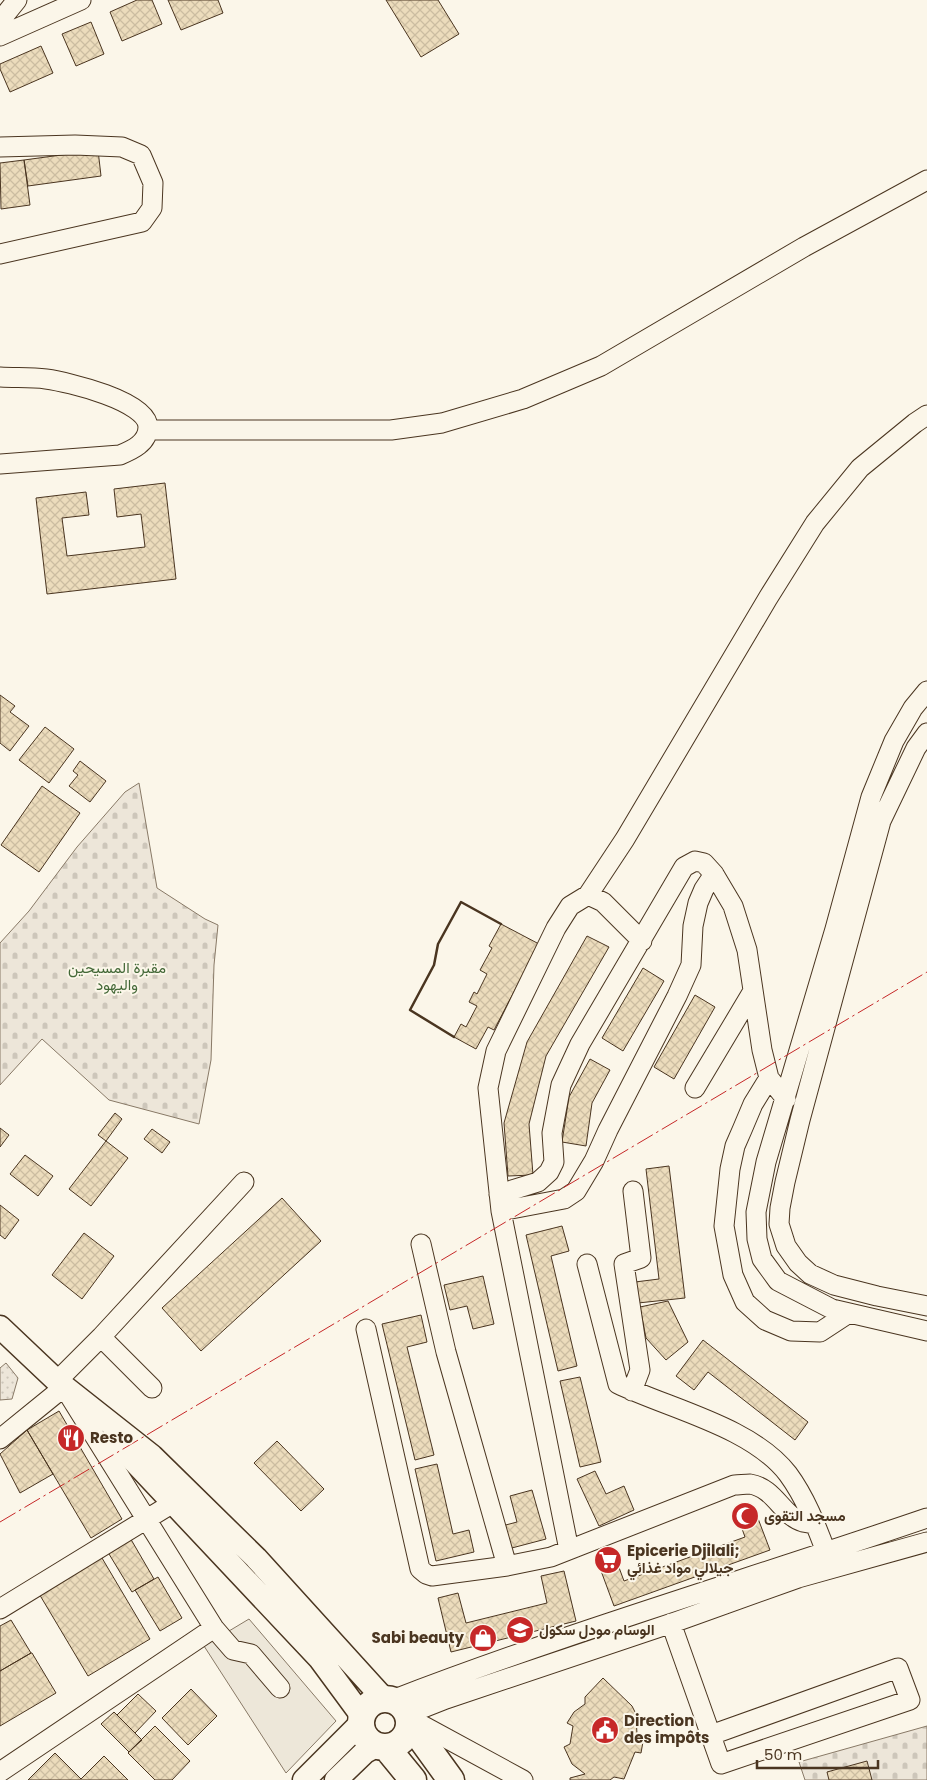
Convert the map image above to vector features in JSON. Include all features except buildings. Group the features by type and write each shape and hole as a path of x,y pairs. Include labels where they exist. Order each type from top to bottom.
{"highway":[{"path":"413,1780 382,1746 366,1737 362,1720 370,1704 400,1710 451,1780"},
{"path":"382,1746 400,1742 405,1736 400,1710"}],"main road":[{"path":"0,1327 180,1497 256,1558 400,1710"},
{"path":"180,1497 320,1659 362,1720 304,1780"},
{"path":"336,1780 365,1752 382,1746"}],"street":[{"path":"0,21 17,0"},
{"path":"0,36 80,0"},
{"path":"0,147 75,145 122,147 141,155 153,183 152,208 142,222 0,254"},
{"path":"148,430 391,430 442,423 523,399 601,366 804,247 927,180"},
{"path":"0,377 46,379 113,396 142,413 148,421 145,439 134,449 120,455 0,464"},
{"path":"569,1550 500,1203 488,1088 496,1051 556,928 570,906 588,895 625,839 768,598 815,523 860,468 927,415"},
{"path":"927,691 913,708 894,741 871,797 786,1098 766,1162 756,1212 757,1239 762,1259 778,1281 832,1309 927,1331"},
{"path":"927,733 916,748 881,821 787,1173 779,1224 786,1246 798,1263 810,1274 834,1285 927,1306"},
{"path":"500,1203 538,1182 549,1172 554,1162 552,1133 561,1085 580,1044 684,867 696,861 704,863 714,874 733,906 747,950 762,1050 769,1078 786,1098"},
{"path":"500,1203 564,1200 576,1191 594,1160 677,996 690,964 693,926 698,903 704,889 714,874"},
{"path":"588,895 603,902 642,940"},
{"path":"695,1088 753,991"},
{"path":"769,1078 738,1138 730,1169 724,1226 733,1275 745,1302 766,1320 790,1330 820,1332 849,1313"},
{"path":"0,1439 61,1384 101,1337 244,1182"},
{"path":"632,1391 640,1370 624,1264 641,1258 633,1191"},
{"path":"421,1244 446,1352 507,1566"},
{"path":"587,1264 618,1384 722,1427 762,1449 787,1473 798,1490 826,1552"},
{"path":"366,1329 420,1569 426,1574 432,1576 507,1566 551,1557 734,1485 749,1484 764,1489 778,1500 790,1514 803,1522 815,1524"},
{"path":"101,1337 152,1388"},
{"path":"61,1384 214,1628 233,1650 251,1654 280,1688"},
{"path":"0,1609 146,1520 180,1497"},
{"path":"400,1710 448,1678 744,1577 927,1518"},
{"path":"400,1710 446,1699 798,1578 927,1542"},
{"path":"671,1623 710,1735 721,1764 910,1700 898,1668 710,1735"},
{"path":"0,1772 214,1628"},
{"path":"400,1710 523,1780"}],"green space":[{"name":"مقبرة المسيحين واليهود","path":"139,783 157,888 205,919 218,925 214,965 211,1060 199,1124 109,1100 42,1039 0,1085 0,943 29,911 77,847 125,792"},
{"path":"6,1363 18,1378 12,1399 0,1400 0,1368"},
{"path":"927,1726 927,1780 805,1780 799,1762"}],"shaded area":[{"path":"249,1619 336,1721 286,1773 204,1646"}],"wall":[{"path":"454,1037 410,1010 434,965 438,944 461,902 501,924"}],"power":[{"path":"0,1522 927,972"}],"place":[{"name":"Resto","path":"71,1438"},
{"name":"مسجد التقوى","path":"745,1516"},
{"name":"Epicerie Djilali; جيلالي مواد غذائي","path":"608,1560"},
{"name":"الوسام مودل سكول","path":"520,1630"},
{"name":"Sabi beauty","path":"483,1638"},
{"name":"Direction des impôts","path":"605,1730"}]}
